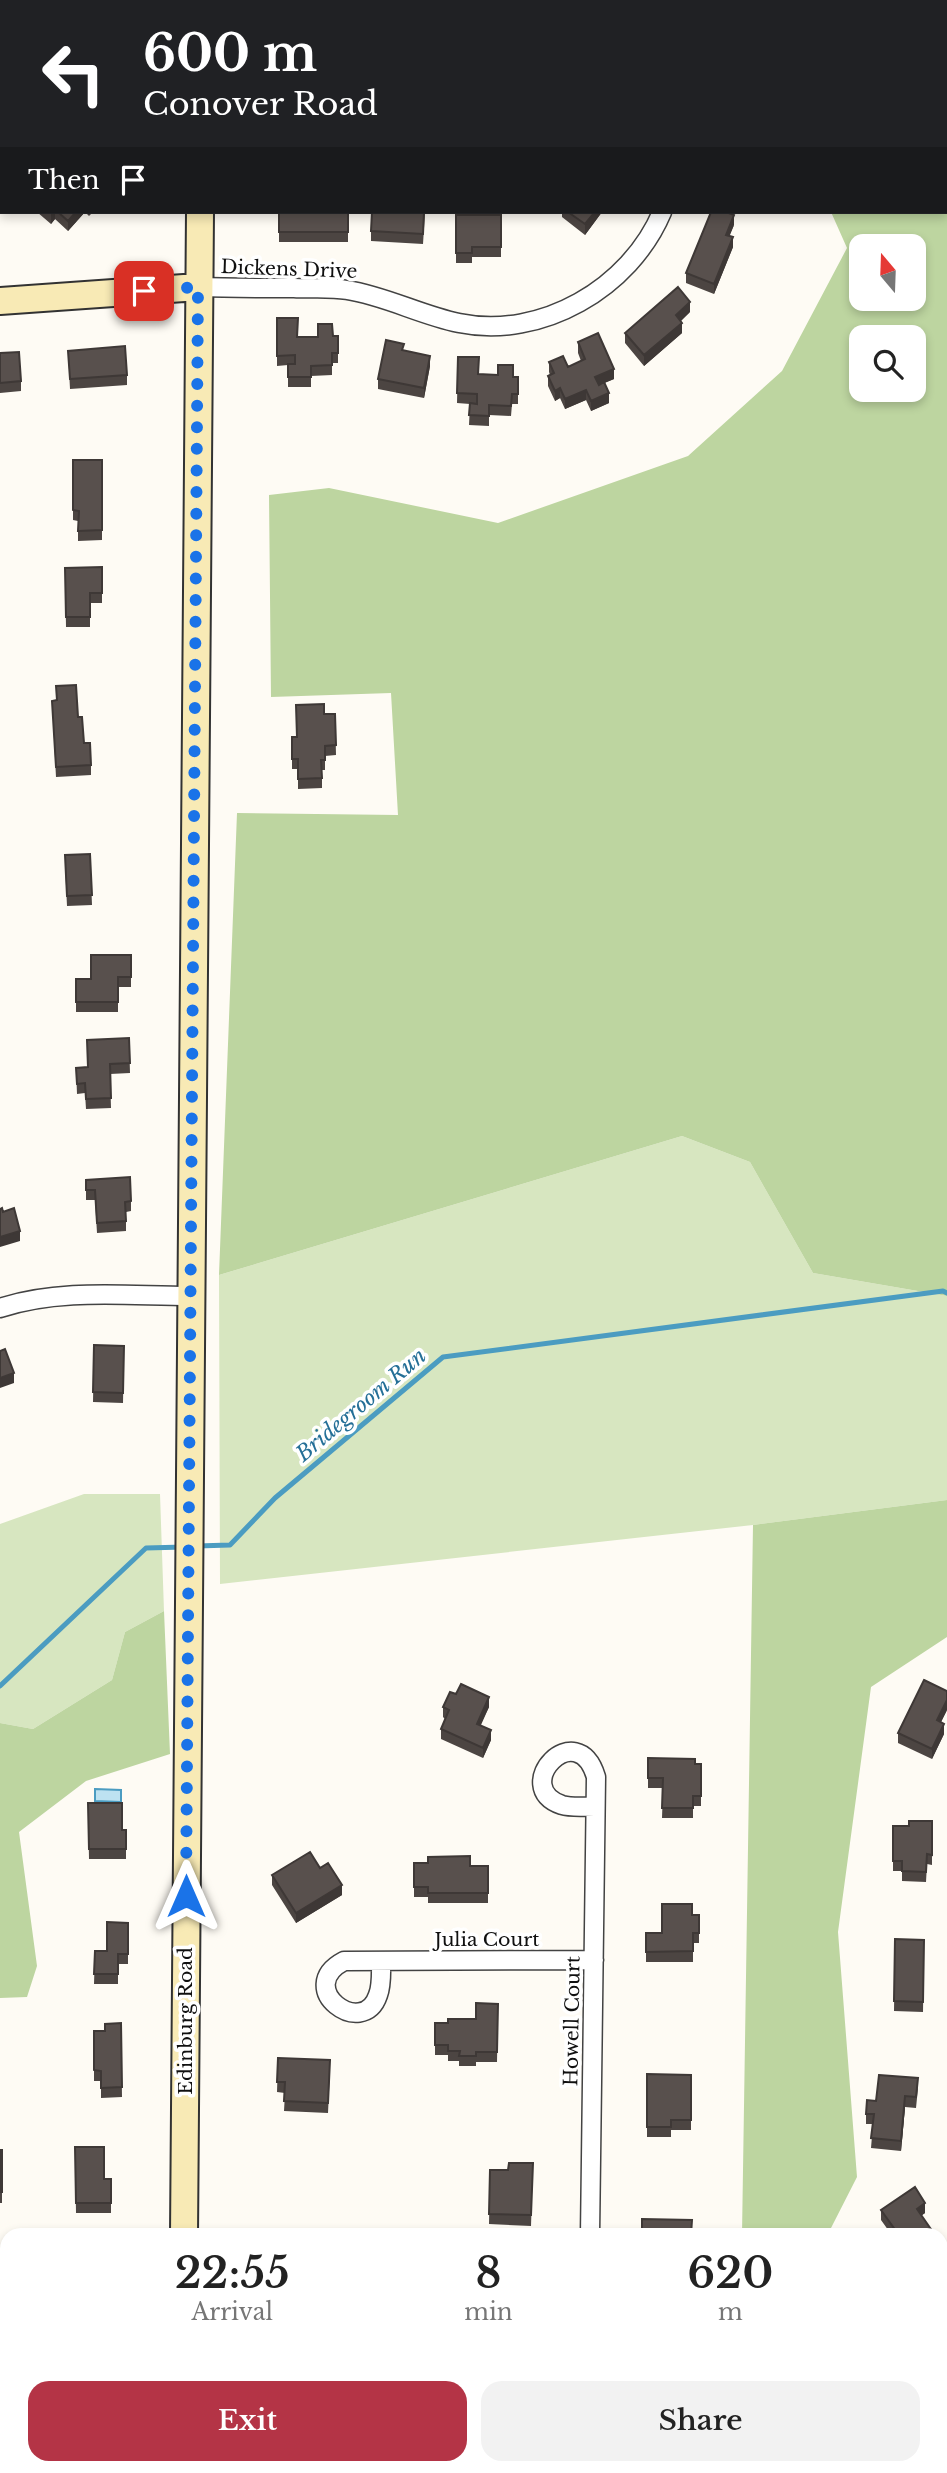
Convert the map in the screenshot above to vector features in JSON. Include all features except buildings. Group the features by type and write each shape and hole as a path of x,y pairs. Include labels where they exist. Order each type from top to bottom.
{"main road":[{"name":"Edinburg Road","path":"184,2228 200,214"},
{"path":"0,301 198,287"}],"street":[{"name":"Dickens Drive","path":"198,287 342,289 371,294 430,316 462,324 517,324 574,306 599,290 624,269 643,246 661,214"},
{"path":"0,1308 76,1295 190,1296"},
{"name":"Howell Court","path":"590,2228 595,1807"},
{"name":"Julia Court","path":"381,1961 594,1960"}],"green space":[{"path":"832,214 947,214 947,1296 813,1273 750,1162 682,1136 219,1275 237,813 398,815 391,693 271,697 269,495 329,488 498,523 688,456 782,371 847,248"},
{"path":"682,1136 750,1162 813,1273 947,1296 947,1500 753,1525 220,1584 219,1275"},
{"path":"84,1494 160,1494 164,1611 125,1632 112,1680 33,1729 0,1723 0,1524"},
{"path":"947,1500 947,1637 871,1687 838,1932 857,2177 831,2228 742,2228 753,1525"},
{"path":"164,1611 170,1754 86,1781 19,1832 37,1966 27,1997 0,1998 0,1723 33,1729 112,1680 125,1632"}],"water":[{"path":"95,1789 121,1790 121,1802 95,1801"}],"waterway":[{"name":"Bridegroom Run","path":"197,1546 230,1545 275,1498 443,1357 943,1291 947,1293"},
{"name":"Bridegroom Run","path":"0,1686 146,1548 184,1547"}],"route":[{"path":"144,291 198,287 186,1896"}]}
